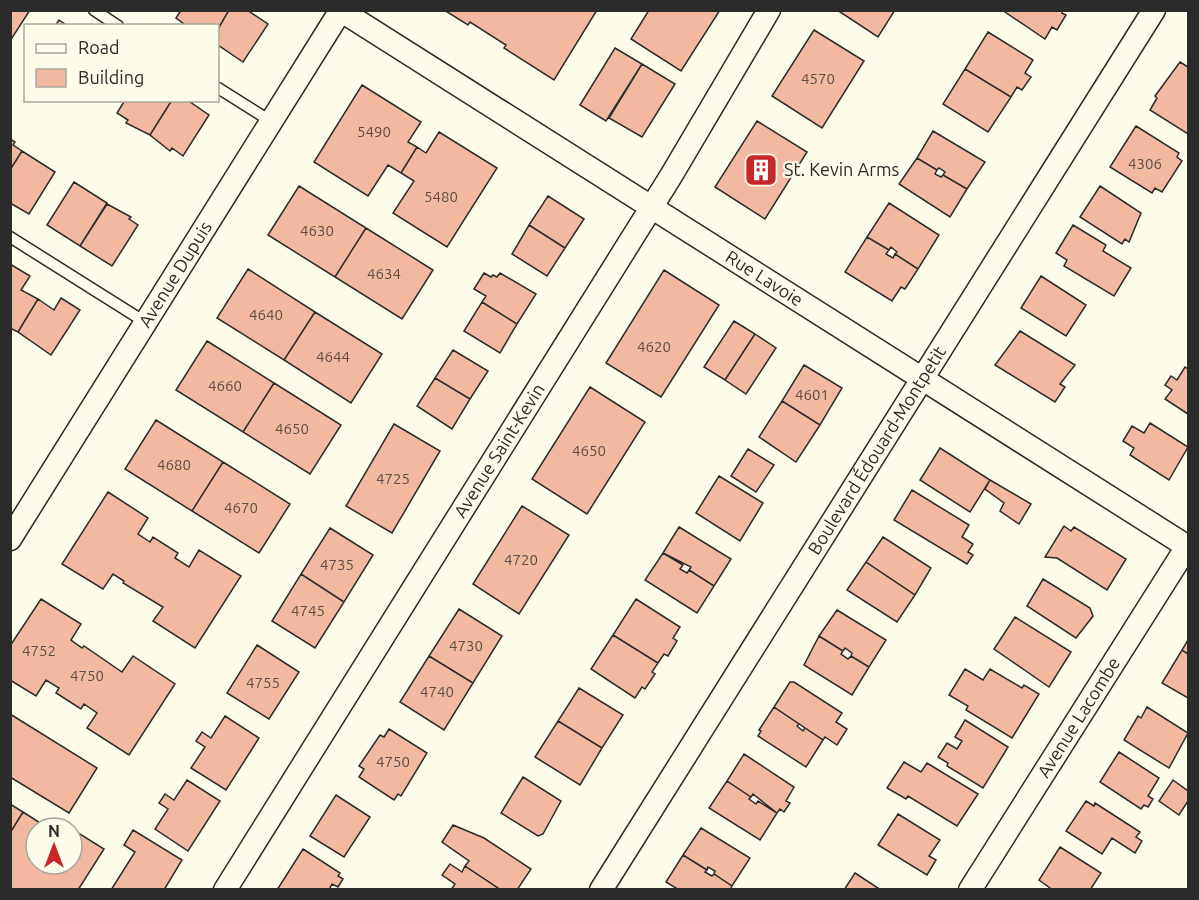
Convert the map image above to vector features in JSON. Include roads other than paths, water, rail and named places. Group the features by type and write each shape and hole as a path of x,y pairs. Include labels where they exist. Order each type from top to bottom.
{"street":[{"name":"Avenue Saint-Kevin","path":"225,890 651,207 770,10"},
{"name":"Boulevard Édouard-Montpetit","path":"601,890 1154,10"},
{"name":"Rue Lavoie","path":"341,11 1188,546"},
{"name":"Avenue Dupuis","path":"13,527 341,11"},
{"name":"Avenue Lacombe","path":"970,890 1188,546"}],"lane":[{"path":"94,10 115,24"},
{"path":"219,89 272,122"},
{"path":"10,237 145,322"}],"place":[{"name":"St. Kevin Arms","path":"761,170"}]}
